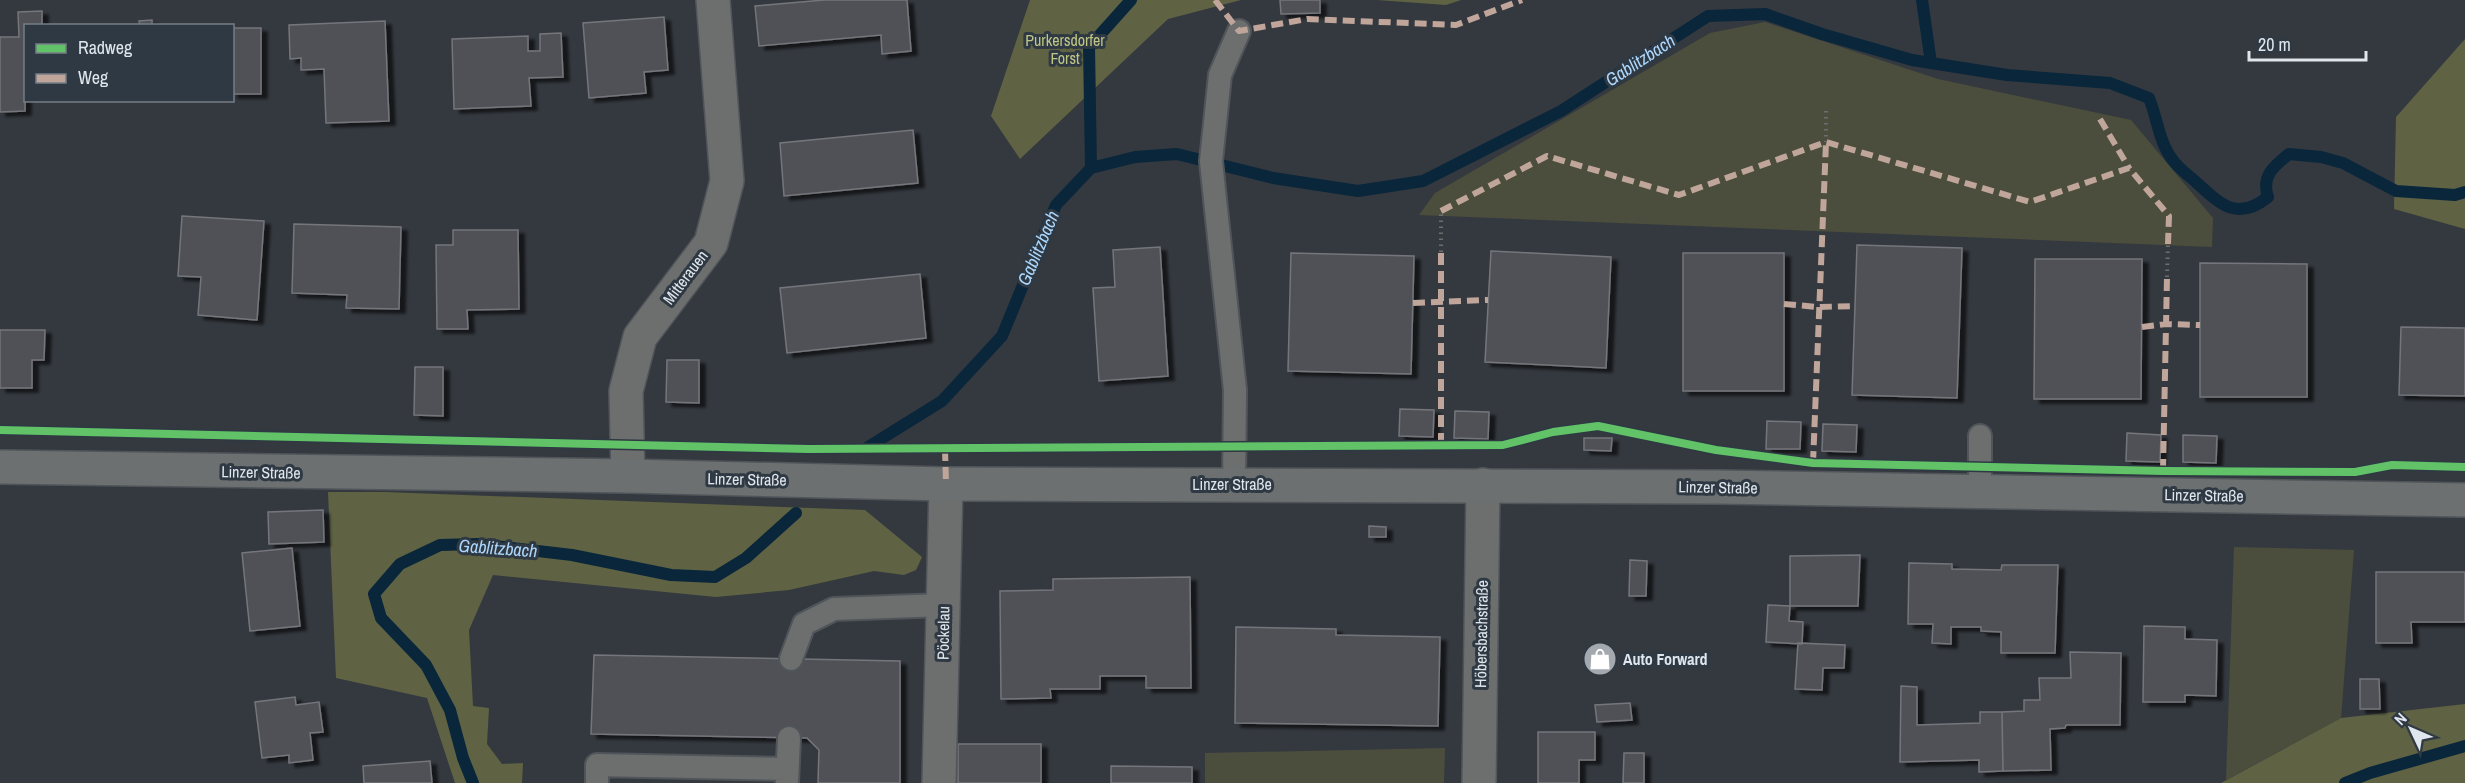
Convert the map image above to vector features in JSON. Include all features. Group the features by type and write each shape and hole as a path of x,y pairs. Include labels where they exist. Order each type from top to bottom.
{"main road":[{"name":"Linzer Straße","path":"0,467 628,476 946,484 1483,485 2465,500"}],"street":[{"name":"Mitterauen","path":"628,476 626,391 640,337 711,243 727,181 713,0"},
{"name":"Pöckelau","path":"939,783 946,484"},
{"name":"Höbersbachstraße","path":"1479,783 1483,485"}],"lane":[{"path":"1234,484 1235,390 1214,194 1212,150 1220,75 1239,31"},
{"path":"1980,436 1980,492"},
{"path":"791,659 804,624 834,609 943,605"},
{"path":"597,783 597,765 787,776 789,738"}],"path":[{"path":"1826,111 1826,142"},
{"path":"1441,252 1442,212"},
{"path":"2167,277 2168,244"}],"green space":[{"name":"Purkersdorfer Forst","path":"1030,0 1241,0 1168,19 1020,159 991,116"},
{"path":"1377,0 1461,0 1446,5"},
{"path":"1765,22 1938,79 2131,120 2213,218 2212,247 1419,215 1435,193 1710,33"},
{"path":"2465,39 2465,229 2394,209 2396,117"},
{"path":"328,492 385,492 865,510 922,557 916,570 904,575 874,571 789,590 716,597 493,575 469,630 473,706 489,708 487,744 502,764 523,763 522,783 455,783 427,698 336,678"},
{"path":"2234,547 2354,550 2341,718 2226,780"},
{"path":"2465,704 2465,783 2221,783 2341,718"},
{"path":"1445,748 1444,783 1205,783 1205,753"}],"building":[{"path":"824,0 907,0 911,51 882,54 881,35 759,46 755,6"},
{"path":"1280,0 1320,0 1320,13 1281,14"},
{"path":"42,11 42,24 24,24 25,111 0,112 0,37 19,37 18,12"},
{"path":"664,17 668,70 644,72 646,93 589,98 583,23"},
{"path":"152,20 152,24 140,24 139,21"},
{"path":"385,21 389,121 326,123 324,69 301,70 301,58 290,59 289,25"},
{"path":"234,28 261,28 261,94 234,94"},
{"path":"561,33 563,77 529,78 531,106 454,109 452,39 528,36 528,51 540,51 540,34"},
{"path":"913,130 918,183 784,196 780,143"},
{"path":"182,216 264,221 257,320 198,315 201,277 178,276"},
{"path":"294,224 401,227 399,309 346,308 347,295 292,293"},
{"path":"453,230 518,230 519,309 467,310 468,329 437,329 436,245 453,245"},
{"path":"1857,245 1962,248 1957,398 1852,395"},
{"path":"1160,247 1168,376 1099,381 1093,288 1115,287 1113,250"},
{"path":"1491,251 1611,257 1606,368 1485,362"},
{"path":"1291,253 1414,256 1411,374 1288,371"},
{"path":"1683,253 1784,253 1784,391 1683,391"},
{"path":"2035,259 2142,259 2141,399 2034,399"},
{"path":"2200,263 2307,264 2307,397 2200,397"},
{"path":"920,274 926,338 787,353 780,288"},
{"path":"2401,327 2465,328 2465,396 2399,395"},
{"path":"0,330 45,330 44,360 32,360 32,388 0,388"},
{"path":"667,360 699,360 699,403 666,402"},
{"path":"415,367 443,367 443,416 414,415"},
{"path":"1400,409 1434,410 1433,437 1399,436"},
{"path":"1455,411 1489,412 1488,439 1454,438"},
{"path":"1767,421 1801,422 1800,449 1766,449"},
{"path":"1823,424 1857,425 1856,452 1822,451"},
{"path":"2127,433 2161,435 2160,462 2126,461"},
{"path":"2183,435 2217,436 2216,463 2183,462"},
{"path":"1584,438 1612,438 1611,451 1584,450"},
{"path":"323,510 324,542 269,544 268,512"},
{"path":"1369,526 1386,527 1386,537 1369,537"},
{"path":"292,548 300,626 250,631 242,553"},
{"path":"1860,555 1858,606 1790,606 1790,556"},
{"path":"1630,560 1647,561 1646,596 1629,596"},
{"path":"1909,563 1952,564 1952,569 2001,570 2002,565 2058,565 2055,653 2001,653 2001,632 1981,631 1981,627 1951,627 1951,644 1932,643 1933,624 1908,624"},
{"path":"2376,572 2465,572 2465,622 2411,622 2412,643 2376,643"},
{"path":"1190,577 1191,688 1146,688 1146,676 1100,676 1100,689 1050,689 1051,698 1001,699 1000,591 1053,590 1053,579"},
{"path":"1768,605 1790,606 1789,621 1803,622 1802,644 1766,642"},
{"path":"2144,626 2185,627 2185,639 2217,640 2216,696 2185,695 2185,702 2143,702"},
{"path":"1236,627 1336,629 1336,635 1440,637 1438,726 1235,723"},
{"path":"1798,643 1845,645 1844,668 1823,668 1822,690 1795,689"},
{"path":"2070,652 2121,653 2120,725 2066,725 2065,728 2050,729 2051,770 2003,771 2002,712 2024,711 2024,700 2040,700 2039,678 2071,678"},
{"path":"594,655 900,661 900,783 818,783 819,750 807,738 591,734"},
{"path":"2360,679 2379,679 2380,709 2360,709"},
{"path":"1901,686 1917,687 1917,725 1980,723 1980,712 2002,712 2003,771 1979,772 1979,760 1900,762"},
{"path":"295,697 296,705 319,702 323,732 310,733 313,760 289,763 289,755 262,758 255,702"},
{"path":"1630,703 1632,720 1597,722 1595,705"},
{"path":"1538,732 1595,732 1595,760 1579,760 1579,783 1538,783"},
{"path":"958,744 1041,744 1041,783 958,783"},
{"path":"1624,753 1644,753 1644,783 1623,783"},
{"path":"430,761 432,783 364,783 363,766"},
{"path":"1111,766 1192,767 1192,783 1111,783"}],"waterway":[{"path":"1091,168 1089,47 1131,0"},
{"path":"1922,0 1931,63"},
{"name":"Gablitzbach","path":"868,447 942,401 1002,336 1056,205 1091,168 1135,157 1177,154 1273,178 1358,191 1423,181 1561,111 1708,16 1765,14 1822,34 1912,60 2007,75 2110,83 2149,98 2161,137 2172,159 2213,197 2229,207 2247,208 2268,197 2266,183 2270,172 2289,154 2321,157 2343,163 2396,191 2455,195 2465,192"},
{"name":"Gablitzbach","path":"473,783 463,758 450,710 426,665 381,618 374,594 400,564 440,545 478,544 572,555 671,575 715,577 746,558 796,513"},
{"path":"2345,783 2370,773 2465,746"}],"marked path":[{"path":"1215,0 1239,31 1307,19 1456,25 1522,0"},
{"path":"2100,119 2129,168"},
{"path":"1441,211 1547,156 1679,195 1826,142 2030,202 2129,168 2169,216 2168,244"},
{"path":"1813,463 1826,142"},
{"path":"1441,252 1441,445"},
{"path":"2163,471 2167,277"},
{"path":"1413,303 1488,300"},
{"path":"1784,304 1818,307 1855,306"},
{"path":"2142,327 2166,324 2200,325"},
{"path":"945,449 946,484"}],"cycle path":[{"path":"0,430 809,449 1503,445 1553,432 1598,426 1716,450 1813,463 2163,471 2355,472 2392,465 2465,467"}],"place":[{"name":"Auto Forward","path":"1600,659"}]}
